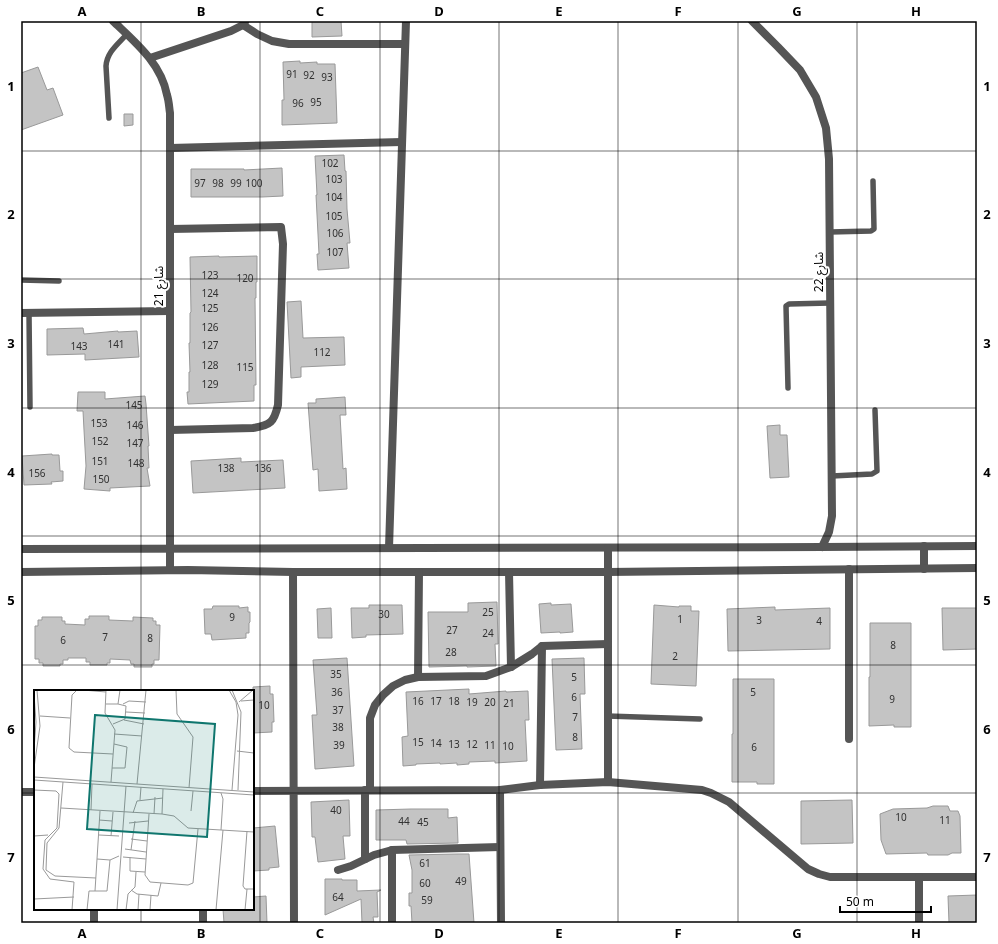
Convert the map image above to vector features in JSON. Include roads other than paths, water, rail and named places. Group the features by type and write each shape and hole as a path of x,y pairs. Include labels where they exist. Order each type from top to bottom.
{"street":[{"name":"شارع 21","path":"113,21 150,58 161,75 167,94 170,113 170,570"},
{"path":"389,548 406,21"},
{"name":"شارع 22","path":"752,21 800,70 816,97 826,128 829,159 832,516 829,532 822,547"},
{"path":"150,58 231,31 244,23 257,34 272,41 289,44 405,44"},
{"path":"170,148 402,142"},
{"path":"170,229 281,227 283,244 278,405 275,417 266,426 253,428 170,430"},
{"path":"25,313 170,311"},
{"path":"924,546 924,569"},
{"path":"21,549 977,546"},
{"path":"608,548 608,782"},
{"path":"21,572 170,570 293,572 608,572 977,568"},
{"path":"849,569 849,739"},
{"path":"293,572 294,923"},
{"path":"418,677 419,572"},
{"path":"509,572 510,667"},
{"path":"365,859 370,718 375,705 393,686 405,680 418,677 486,676 510,667 527,658 542,646 608,644"},
{"path":"540,785 542,646"},
{"path":"254,791 500,790 540,785 608,782 694,789 711,793 729,802 808,869 819,874 830,877 977,877"},
{"path":"500,790 501,923"},
{"path":"21,792 34,792"},
{"path":"338,870 346,868 374,855 392,850 500,847"},
{"path":"392,850 392,923"},
{"path":"919,877 919,923"},
{"path":"94,910 94,923"},
{"path":"202,923 203,910"}],"lane":[{"path":"109,118 106,60 112,50 127,34"},
{"path":"830,232 873,231 873,181"},
{"path":"21,280 59,281"},
{"path":"788,388 786,306 789,304 830,303"},
{"path":"25,313 30,407"},
{"path":"832,476 872,474 877,472 875,410"},
{"path":"608,716 700,719"}]}
